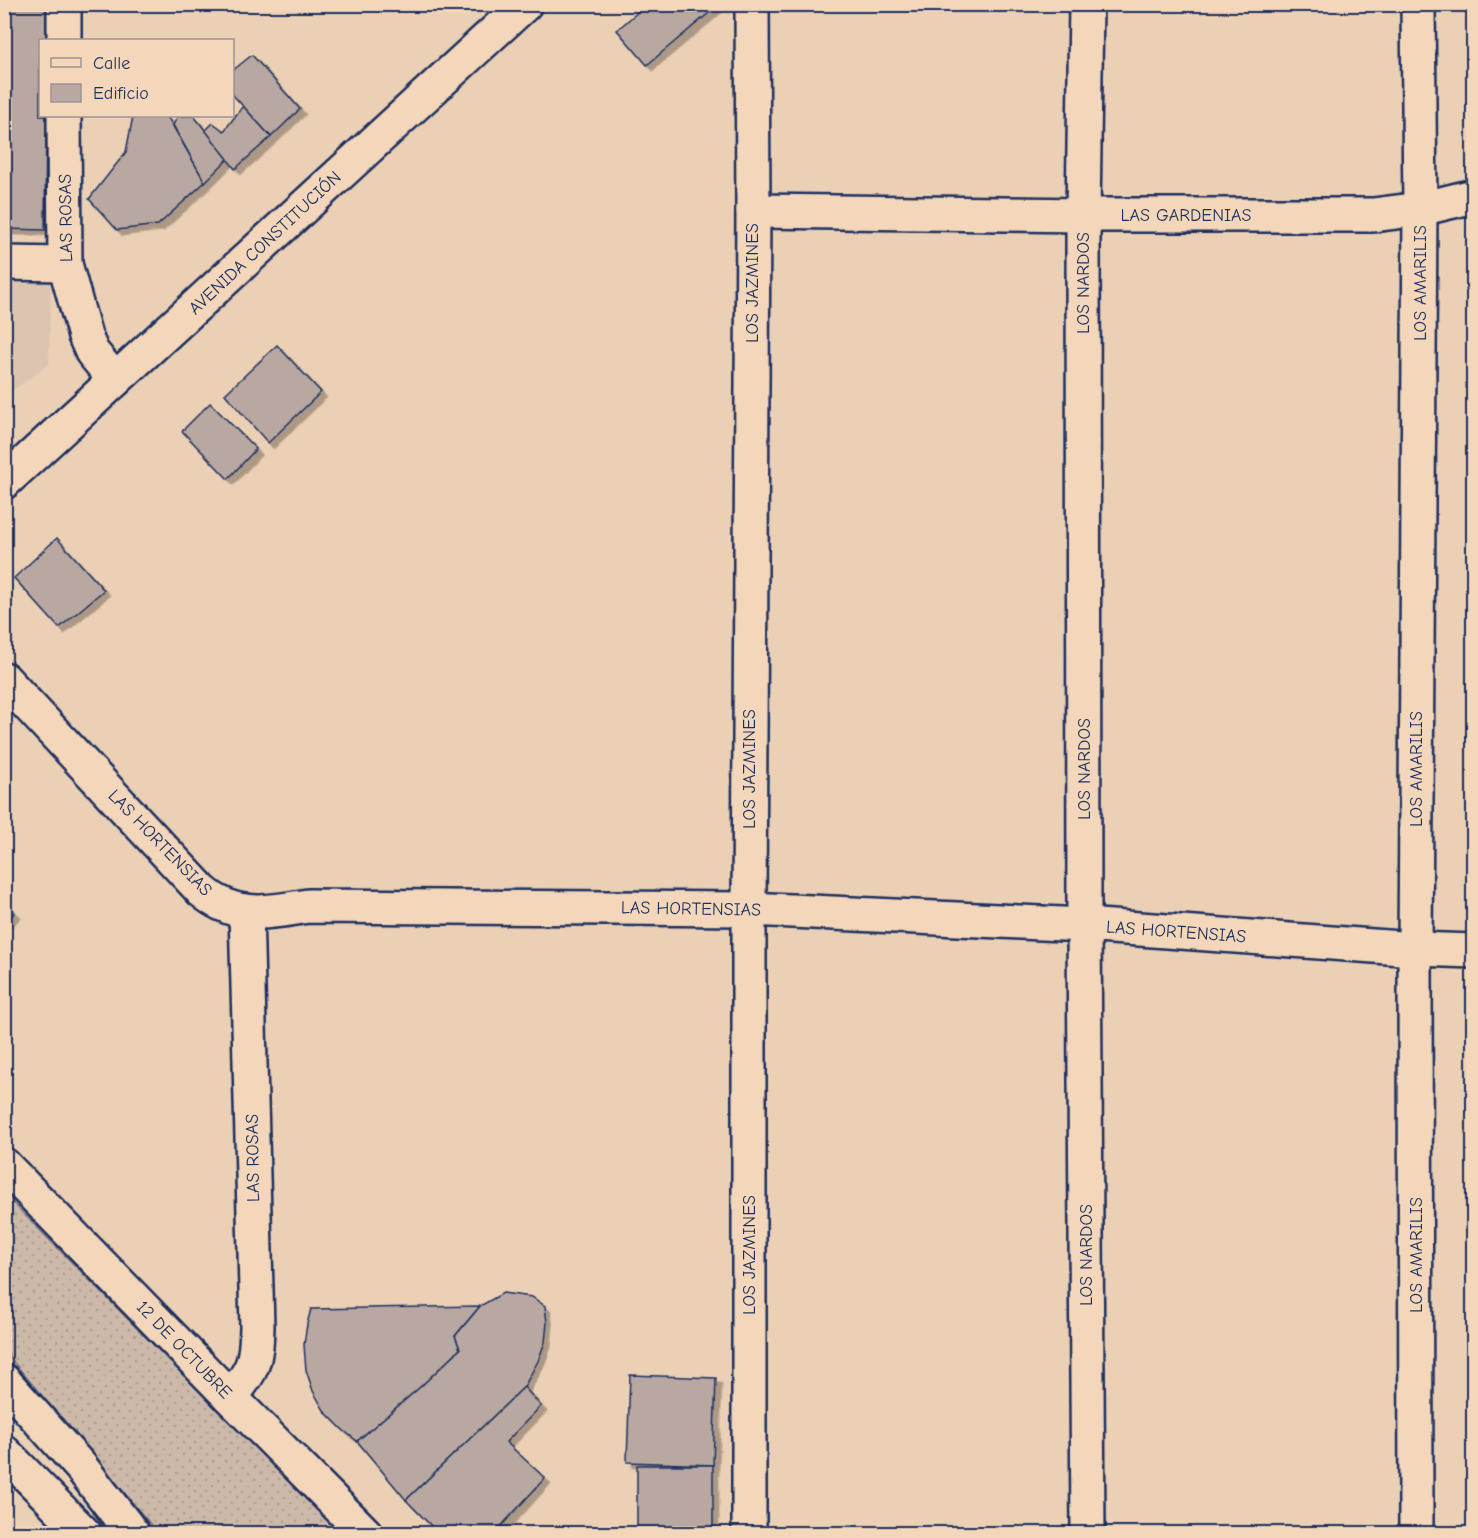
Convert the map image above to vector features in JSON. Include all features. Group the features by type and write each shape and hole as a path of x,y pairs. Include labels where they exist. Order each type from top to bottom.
{"main road":[{"path":"64,4 64,39"},
{"name":"AVENIDA CONSTITUCIÓN","path":"4,482 525,4"},
{"name":"LOS JAZMINES","path":"749,1533 748,909 753,211 752,4"},
{"name":"LOS NARDOS","path":"1086,4 1083,214 1088,1533"},
{"name":"LOS AMARILIS","path":"1416,1533 1415,949 1420,209 1418,4"},
{"name":"LAS ROSAS","path":"64,117 65,264 85,336 92,352 115,380"},
{"name":"LAS GARDENIAS","path":"753,211 1373,215 1420,209 1473,196"},
{"path":"4,263 65,264"},
{"name":"LAS HORTENSIAS","path":"4,678 202,891 224,905 246,911 266,912 309,906 748,909 1084,925 1415,949 1473,951"},
{"name":"LAS ROSAS","path":"230,1397 245,1380 256,1354 257,1327 246,911"},
{"name":"12 DE OCTUBRE","path":"4,1165 366,1533"},
{"path":"4,1381 81,1467 134,1533"},
{"path":"4,1452 85,1533"}],"shaded area":[{"path":"51,265 49,364 5,396 4,267"},
{"path":"4,1194 340,1533 158,1533 5,1352"}],"building":[{"path":"4,4 47,4 47,39 39,39 39,117 46,117 45,230 4,229"},
{"path":"647,4 715,4 716,7 647,65 617,30"},
{"path":"252,55 300,109 271,137 234,96 234,69"},
{"path":"243,106 271,137 235,169 205,131 213,123 224,131"},
{"path":"133,117 168,117 205,182 158,225 117,230 89,199 126,152"},
{"path":"177,117 195,117 228,159 205,182 173,125"},
{"path":"277,345 321,392 268,443 225,394"},
{"path":"210,403 256,449 228,479 182,431"},
{"path":"57,538 104,590 59,628 14,578"},
{"path":"4,902 15,912 4,923"},
{"path":"503,1293 532,1297 545,1306 547,1323 545,1342 538,1361 524,1387 406,1500 357,1441 460,1349 455,1336 480,1306"},
{"path":"480,1306 455,1336 460,1349 357,1441 325,1412 313,1391 306,1370 304,1345 311,1309"},
{"path":"630,1375 716,1378 713,1465 627,1462"},
{"path":"524,1387 541,1406 506,1442 545,1478 494,1534 439,1534 406,1500"},
{"path":"637,1465 713,1465 713,1534 637,1534"}]}
